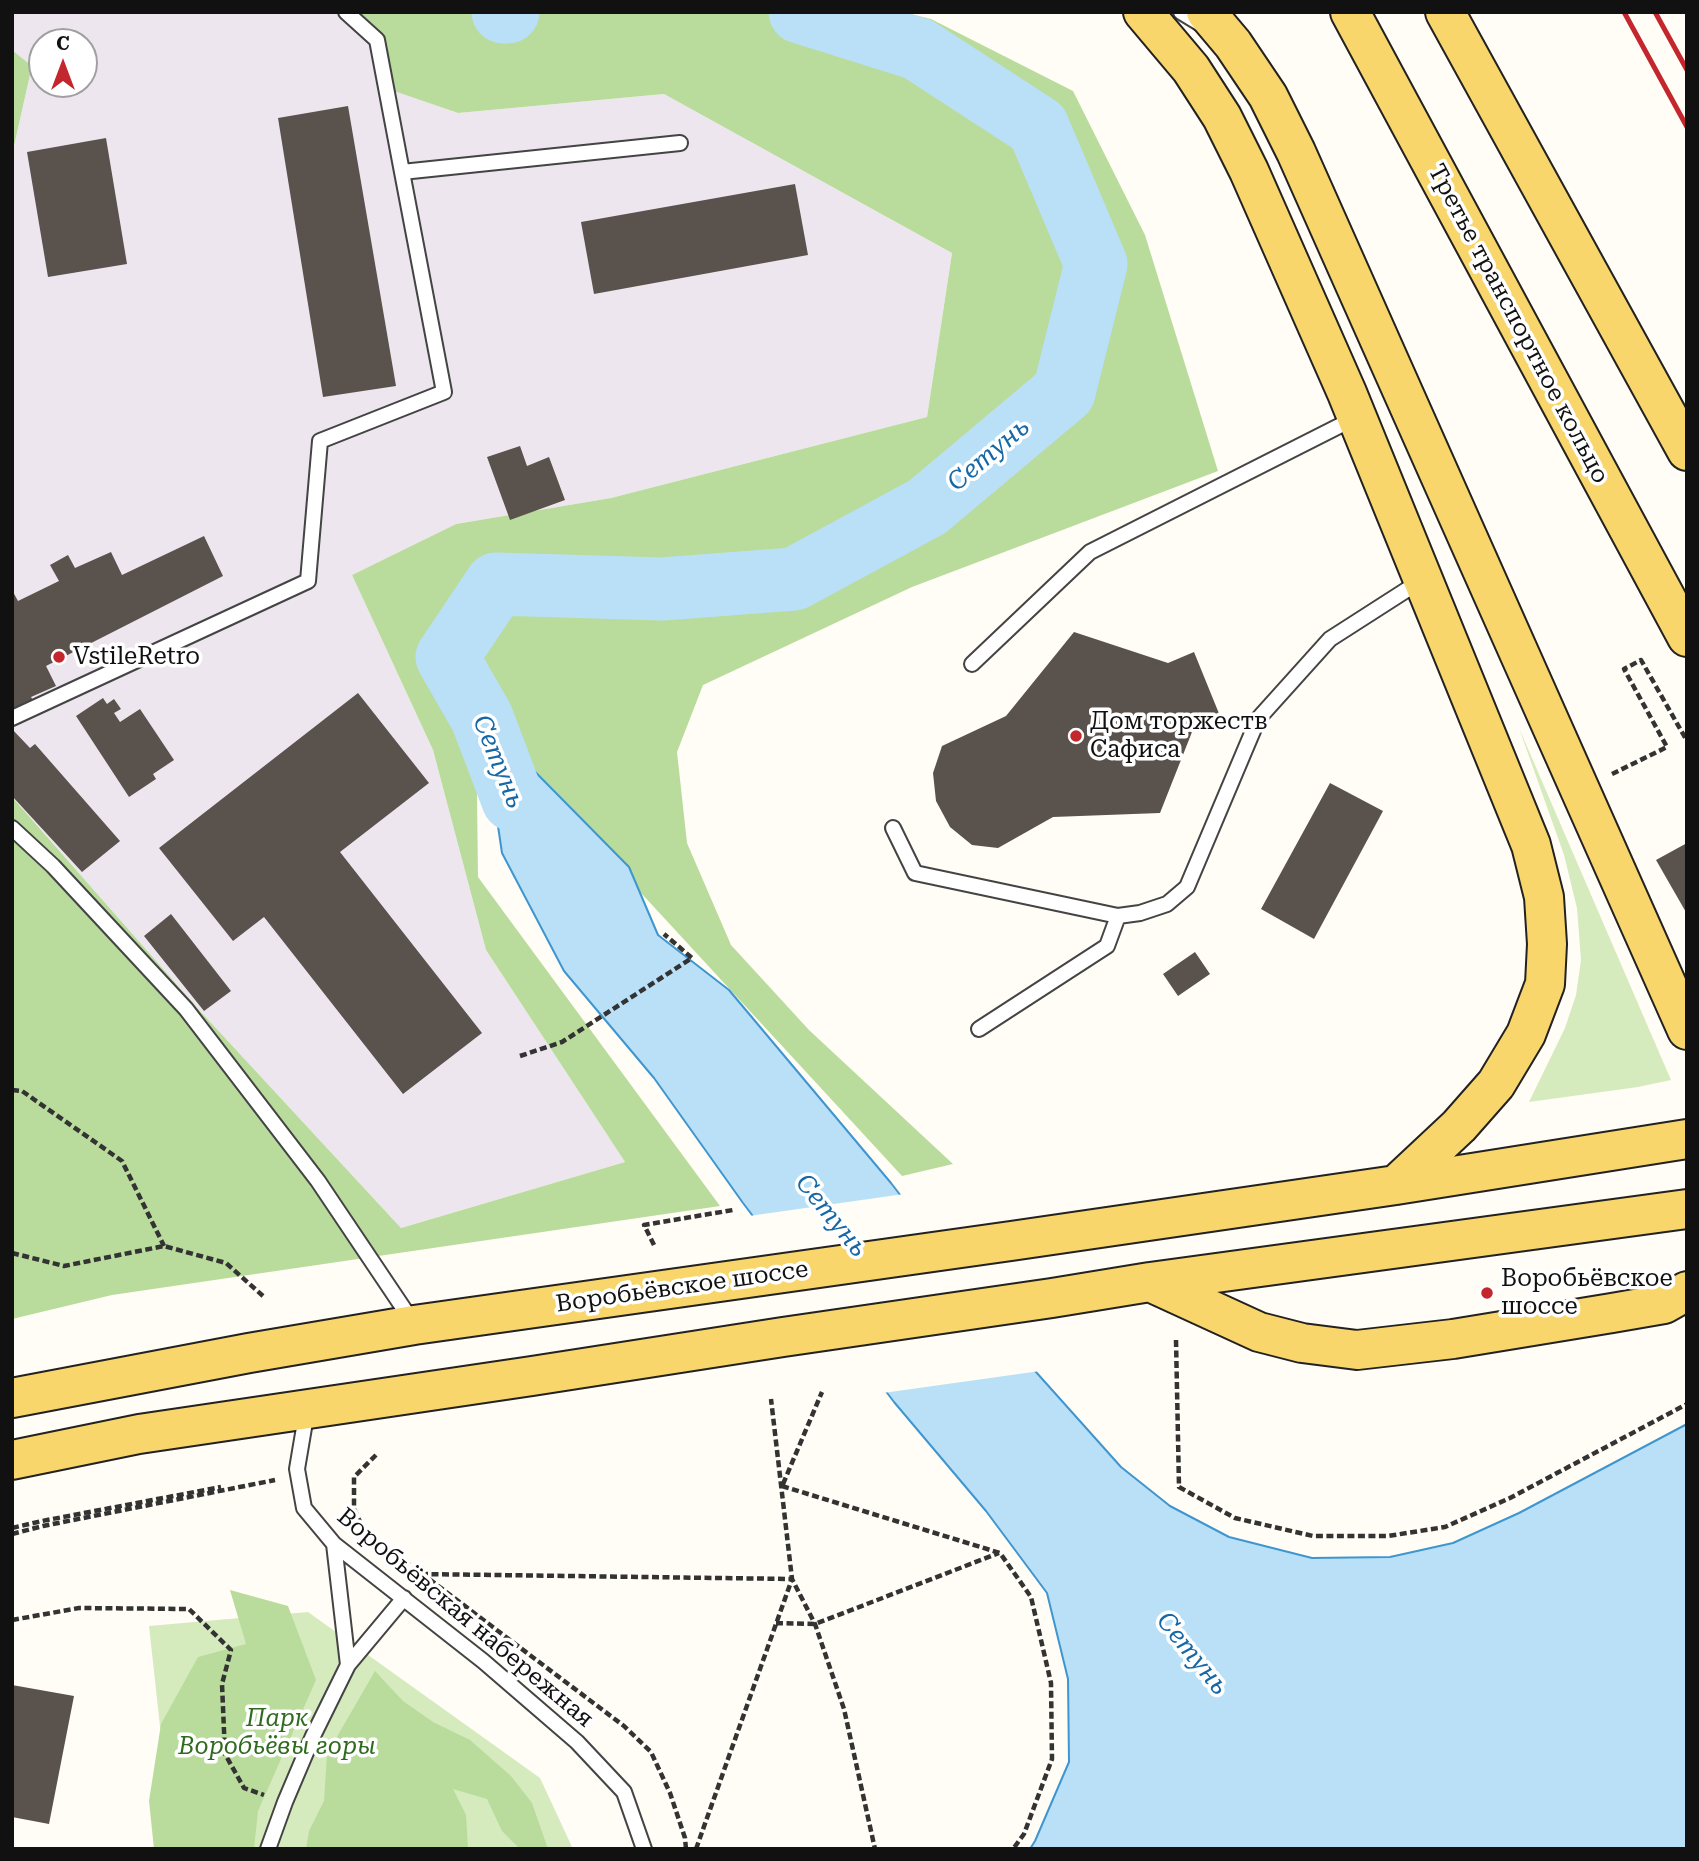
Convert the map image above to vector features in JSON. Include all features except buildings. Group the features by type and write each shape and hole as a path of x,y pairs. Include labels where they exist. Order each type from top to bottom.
{"main road":[{"path":"1143,12 1191,69 1222,117 1249,171 1357,417 1423,579 1531,845 1544,897 1545,984 1526,1034 1496,1084 1459,1126 1396,1185"},
{"path":"1206,12 1233,44 1268,96 1296,152 1687,1030"},
{"name":"Третье транспортное кольцо","path":"1350,12 1687,637"},
{"path":"1445,12 1687,451"},
{"name":"Воробьёвское шоссе","path":"12,1398 248,1353 414,1325 1396,1185 1687,1139"},
{"path":"12,1460 139,1434 1150,1282 1687,1209"},
{"path":"1150,1282 1259,1332 1302,1343 1357,1350 1453,1339 1612,1314 1664,1304 1687,1291"}],"lane":[{"path":"12,719 308,581 320,441 444,392 377,40 346,12"},
{"path":"1181,12 1233,44"},
{"path":"402,172 680,143"},
{"path":"972,664 1090,552 1357,417"},
{"path":"892,828 915,873 1118,916 1140,914 1167,904 1187,887 1258,719 1330,639 1423,579"},
{"path":"12,828 53,866 186,1009 318,1181 414,1325"},
{"path":"979,1029 1107,946 1118,916"},
{"name":"Воробьёвская набережная","path":"307,1409 297,1469 304,1508 334,1544 483,1661 577,1741 624,1792 644,1849"},
{"path":"334,1544 348,1665"},
{"path":"268,1849 313,1736 348,1665 404,1598"}],"path":[{"path":"1607,777 1667,747 1624,668 1641,660 1687,741"},
{"path":"520,1056 562,1042 692,958 664,934"},
{"path":"12,1090 22,1091 122,1161 164,1246"},
{"path":"654,1245 644,1225 733,1210"},
{"path":"12,1253 64,1266 164,1246 226,1263 263,1296"},
{"path":"1176,1340 1179,1487 1235,1518 1313,1536 1388,1536 1445,1527 1510,1498 1687,1404"},
{"path":"782,1486 822,1392"},
{"path":"771,1399 792,1579 815,1624 844,1709 875,1849"},
{"path":"376,1455 354,1477 354,1509 364,1530 624,1726 651,1752 670,1793 686,1849"},
{"path":"782,1486 1000,1553 1031,1597 1051,1683 1052,1759 1024,1834 1013,1849"},
{"path":"12,1528 221,1487"},
{"path":"776,1623 815,1624 1000,1553"},
{"path":"421,1574 792,1579"},
{"path":"696,1849 792,1579"},
{"path":"12,1620 79,1608 189,1609 231,1650 222,1684 225,1754 244,1788 285,1802"}],"shaded area":[{"path":"12,12 352,12 395,91 458,113 664,94 952,253 927,417 611,498 456,524 352,575 433,750 486,950 625,1162 401,1228 201,1012 12,797 12,155 28,84 28,98 98,98 98,28 28,28 28,63 12,50"}],"green space":[{"path":"352,12 902,12 931,19 1073,91 1145,235 1218,471 912,587 703,685 677,752 687,843 731,945 809,1030 953,1164 902,1176 476,714 478,877 720,1206 112,1295 12,1319 12,797 201,1012 401,1228 625,1162 486,950 433,750 352,575 456,524 611,498 927,417 952,253 664,94 458,113 394,91"},
{"path":"12,50 28,63 28,84 12,155"},
{"path":"1519,728 1671,1080 1529,1102 1565,1028 1576,995 1581,960 1577,908 1564,855"},
{"path":"230,1590 288,1606 316,1680 258,1811 254,1849 154,1849 149,1801 161,1724 198,1657 246,1644"},
{"name":"Парк Воробьёвы горы","path":"308,1612 540,1778 573,1849 183,1849 173,1845 149,1626"},
{"path":"375,1671 403,1701 433,1722 470,1740 511,1776 532,1803 548,1849 520,1849 502,1831 487,1799 453,1789 466,1815 468,1849 306,1849 309,1831 324,1801 327,1754"}],"water":[{"path":"482,718 629,867 658,935 729,990 891,1183 1036,1372 1121,1467 1170,1506 1229,1537 1312,1558 1390,1557 1453,1543 1519,1513 1687,1424 1687,1849 1030,1849 1069,1762 1068,1679 1047,1593 986,1511 894,1402 743,1203 654,1078 564,971 502,853"}],"pier":[{"path":"904,1194 1040,1371 883,1393 749,1216"}],"waterway":[{"name":"Сетунь","path":"503,12 508,12"},
{"name":"Сетунь","path":"513,800 482,718 447,657 496,584 662,589 794,579 927,507 1064,392 1096,264 1038,127 918,49 800,12"}],"railway":[{"path":"1624,12 1687,127"},
{"path":"1655,12 1687,70"}],"place":[{"name":"VstileRetro","path":"59,657"},
{"name":"Дом торжеств Сафиса","path":"1076,736"},
{"name":"Воробьёвское шоссе","path":"1487,1293"}]}
